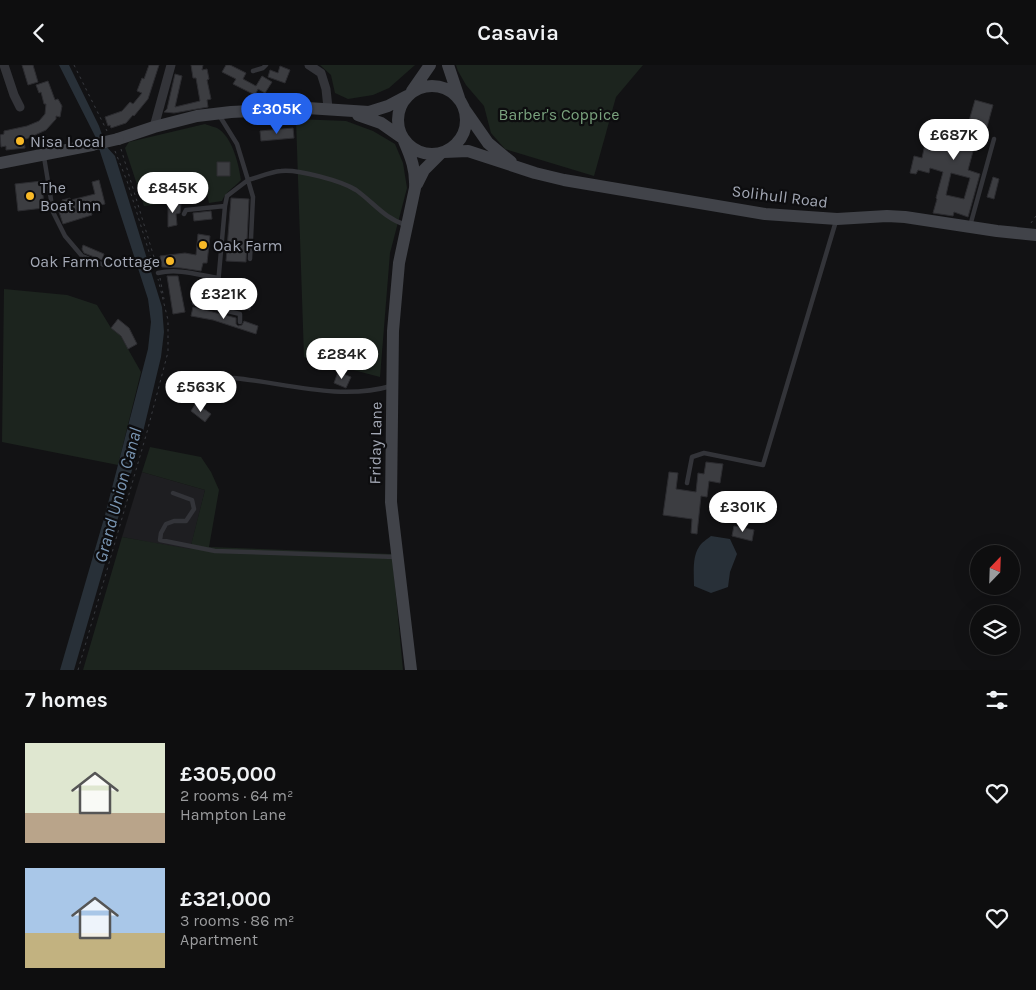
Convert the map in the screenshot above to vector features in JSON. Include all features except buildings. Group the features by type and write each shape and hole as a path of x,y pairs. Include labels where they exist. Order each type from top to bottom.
{"main road":[{"path":"402,139 398,130 398,117 409,94 430,65"},
{"path":"0,163 44,156 113,140 197,116 271,109 328,108 344,111 381,123 422,152 442,153 454,145 462,135 465,122 462,104 448,65"},
{"path":"344,111 376,111 424,87 437,87 449,91 462,104"},
{"name":"Solihull Road","path":"462,104 488,143 502,156 522,169"},
{"name":"Friday Lane","path":"402,139 414,166 415,188 398,263 393,331 391,502 411,670"},
{"name":"Solihull Road","path":"442,153 461,151 476,153 522,169 564,180 765,213 836,219 904,217 1036,235"},
{"name":"Friday Lane","path":"415,188 424,170 442,153"}],"street":[{"path":"4,65 20,107"},
{"path":"154,127 171,65"},
{"path":"309,65 321,73 326,89 328,108"}],"lane":[{"path":"253,71 266,65"},
{"path":"218,113 237,144 253,197 250,259"},
{"path":"970,227 994,139"},
{"path":"44,156 53,212 65,236 82,256 104,265"},
{"path":"216,307 225,206 228,196 248,181 281,171 296,171 311,175 355,190 395,222 407,226"},
{"path":"184,214 186,210 225,206"},
{"path":"687,483 692,457 704,453 763,465 836,219"},
{"path":"158,273 167,271 183,272 218,278"},
{"path":"194,303 240,314 240,322"},
{"path":"210,399 234,378 299,388 360,392 392,386"},
{"path":"173,493 192,500 194,509 186,521 174,521 166,524 161,533 160,540 215,551 398,557"}],"path":[{"path":"74,65 113,140 163,290 169,333 168,352 147,432 78,670"},
{"path":"113,140 166,308"}],"shaded area":[{"path":"142,472 205,490 190,550 122,537"}],"green space":[{"path":"320,65 415,65 389,88 373,95 348,99 335,93 331,75"},
{"name":"Barber's Coppice","path":"456,65 643,65 616,97 594,176 505,149 491,133 484,106 466,85"},
{"path":"296,119 346,121 373,131 395,144 403,163 407,188 390,253 380,377 304,357"},
{"path":"205,124 219,129 225,134 237,160 241,180 228,192 222,201 209,203 207,194 162,199 161,204 144,206 125,148 129,142"},
{"path":"4,289 67,295 97,305 111,328 120,335 141,372 118,465 2,442"},
{"path":"150,447 201,457 211,472 219,490 209,547 392,554 403,670 83,670 122,537 190,549 205,490 142,472"}],"water":[{"name":"Grand Union Canal","path":"59,65 69,65 99,126 106,146 115,156 162,307 164,332 161,357 143,432 74,670 60,670 105,515 148,349 151,322 148,299 95,136"},
{"path":"711,536 730,539 737,554 730,572 728,587 711,593 694,586 694,561 701,544"}],"place":[{"name":"Nisa Local","path":"20,141"},
{"name":"The Boat Inn","path":"30,196"},
{"name":"Oak Farm","path":"203,245"},
{"name":"Oak Farm Cottage","path":"170,261"}]}
